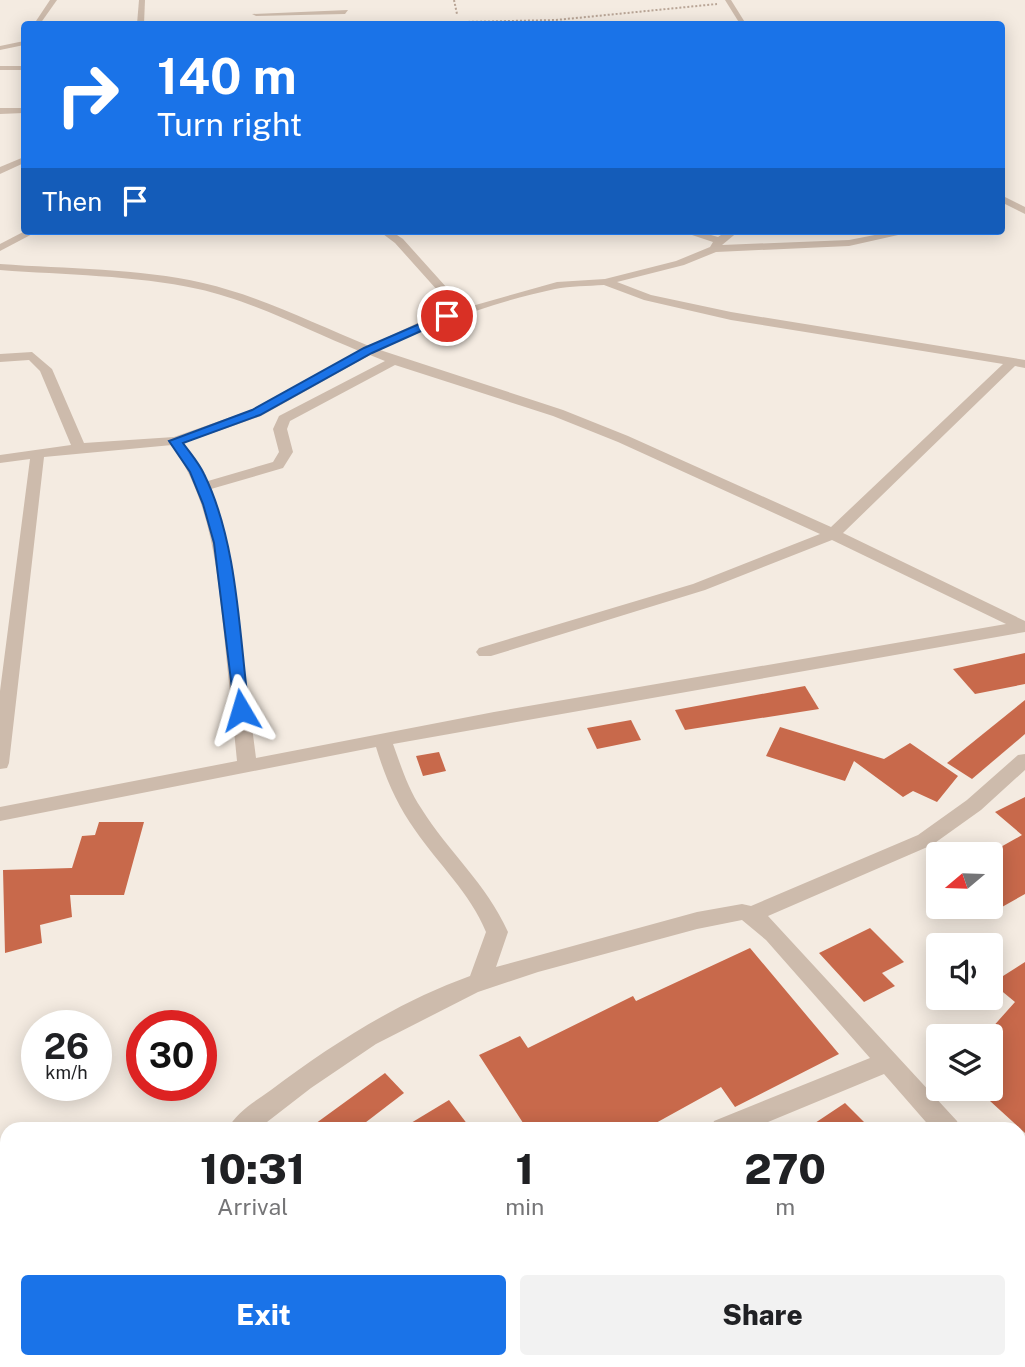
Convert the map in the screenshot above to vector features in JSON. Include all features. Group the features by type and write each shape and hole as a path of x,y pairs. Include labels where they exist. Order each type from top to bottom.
{"street":[{"path":"39,21 54,0"},
{"path":"141,21 142,0"},
{"path":"344,21 345,0"},
{"path":"728,2 741,21"},
{"path":"256,14 345,12"},
{"path":"0,48 21,44"},
{"path":"0,68 21,68"},
{"path":"0,111 21,111"},
{"path":"0,171 21,161"},
{"path":"1005,200 1025,212"},
{"path":"1013,215 1025,212"},
{"path":"0,248 25,235"},
{"path":"390,235 399,241 461,310"},
{"path":"694,235 717,245 849,243 890,235"},
{"path":"0,458 79,448 176,441 256,413 368,351 408,331 461,310 557,285 605,282 680,262 717,245 729,235"},
{"path":"0,267 166,280 202,286 368,351 590,425 833,534 1025,626"},
{"path":"605,282 648,298 731,316 1019,363"},
{"path":"0,358 32,356 46,369 79,448"},
{"path":"203,487 278,465 285,459 287,451 280,429 284,419 394,360"},
{"path":"485,652 699,587 833,534 1019,363"},
{"path":"176,441 188,456 203,487 221,543 247,765"},
{"path":"0,763 38,452"},
{"path":"0,814 494,718 1025,626"},
{"path":"383,740 398,789 428,834 472,883 487,905 497,932 479,983"},
{"path":"248,1122 276,1098 344,1049 442,997 509,972 695,922 731,913 752,914 925,840 974,805 1025,760"},
{"path":"752,914 782,943 942,1122"},
{"path":"740,1122 887,1062"}],"path":[{"path":"454,0 457,14"},
{"path":"510,21 556,20 728,2"}],"building":[{"path":"1025,653 1025,684 975,694 953,669"},
{"path":"805,686 819,709 685,730 675,710"},
{"path":"1025,700 1025,734 972,779 947,763"},
{"path":"631,720 641,740 597,749 587,728"},
{"path":"780,727 884,759 910,743 958,776 937,802 913,791 903,797 854,761 845,781 766,756"},
{"path":"439,752 446,771 423,776 416,756"},
{"path":"1025,797 1025,894 1003,906 1003,846 1022,835 995,812"},
{"path":"99,822 144,822 124,895 70,895 72,917 40,925 42,943 5,953 3,870 72,868 82,836 95,835"},
{"path":"870,928 904,962 882,973 895,986 864,1002 819,953"},
{"path":"750,948 839,1054 735,1107 721,1087 658,1122 522,1122 479,1055 520,1036 528,1048 633,996 636,1001"},
{"path":"1025,962 1025,1122 1013,1122 990,1101 1003,1101 1003,1024 995,1024 1015,1002 1003,992 1003,976"},
{"path":"385,1073 404,1093 366,1122 318,1122"},
{"path":"449,1100 466,1122 413,1122"},
{"path":"845,1103 864,1122 816,1122"}],"route":[{"path":"241,710 221,543 197,472 176,441 239,421 368,351 447,316"}]}
